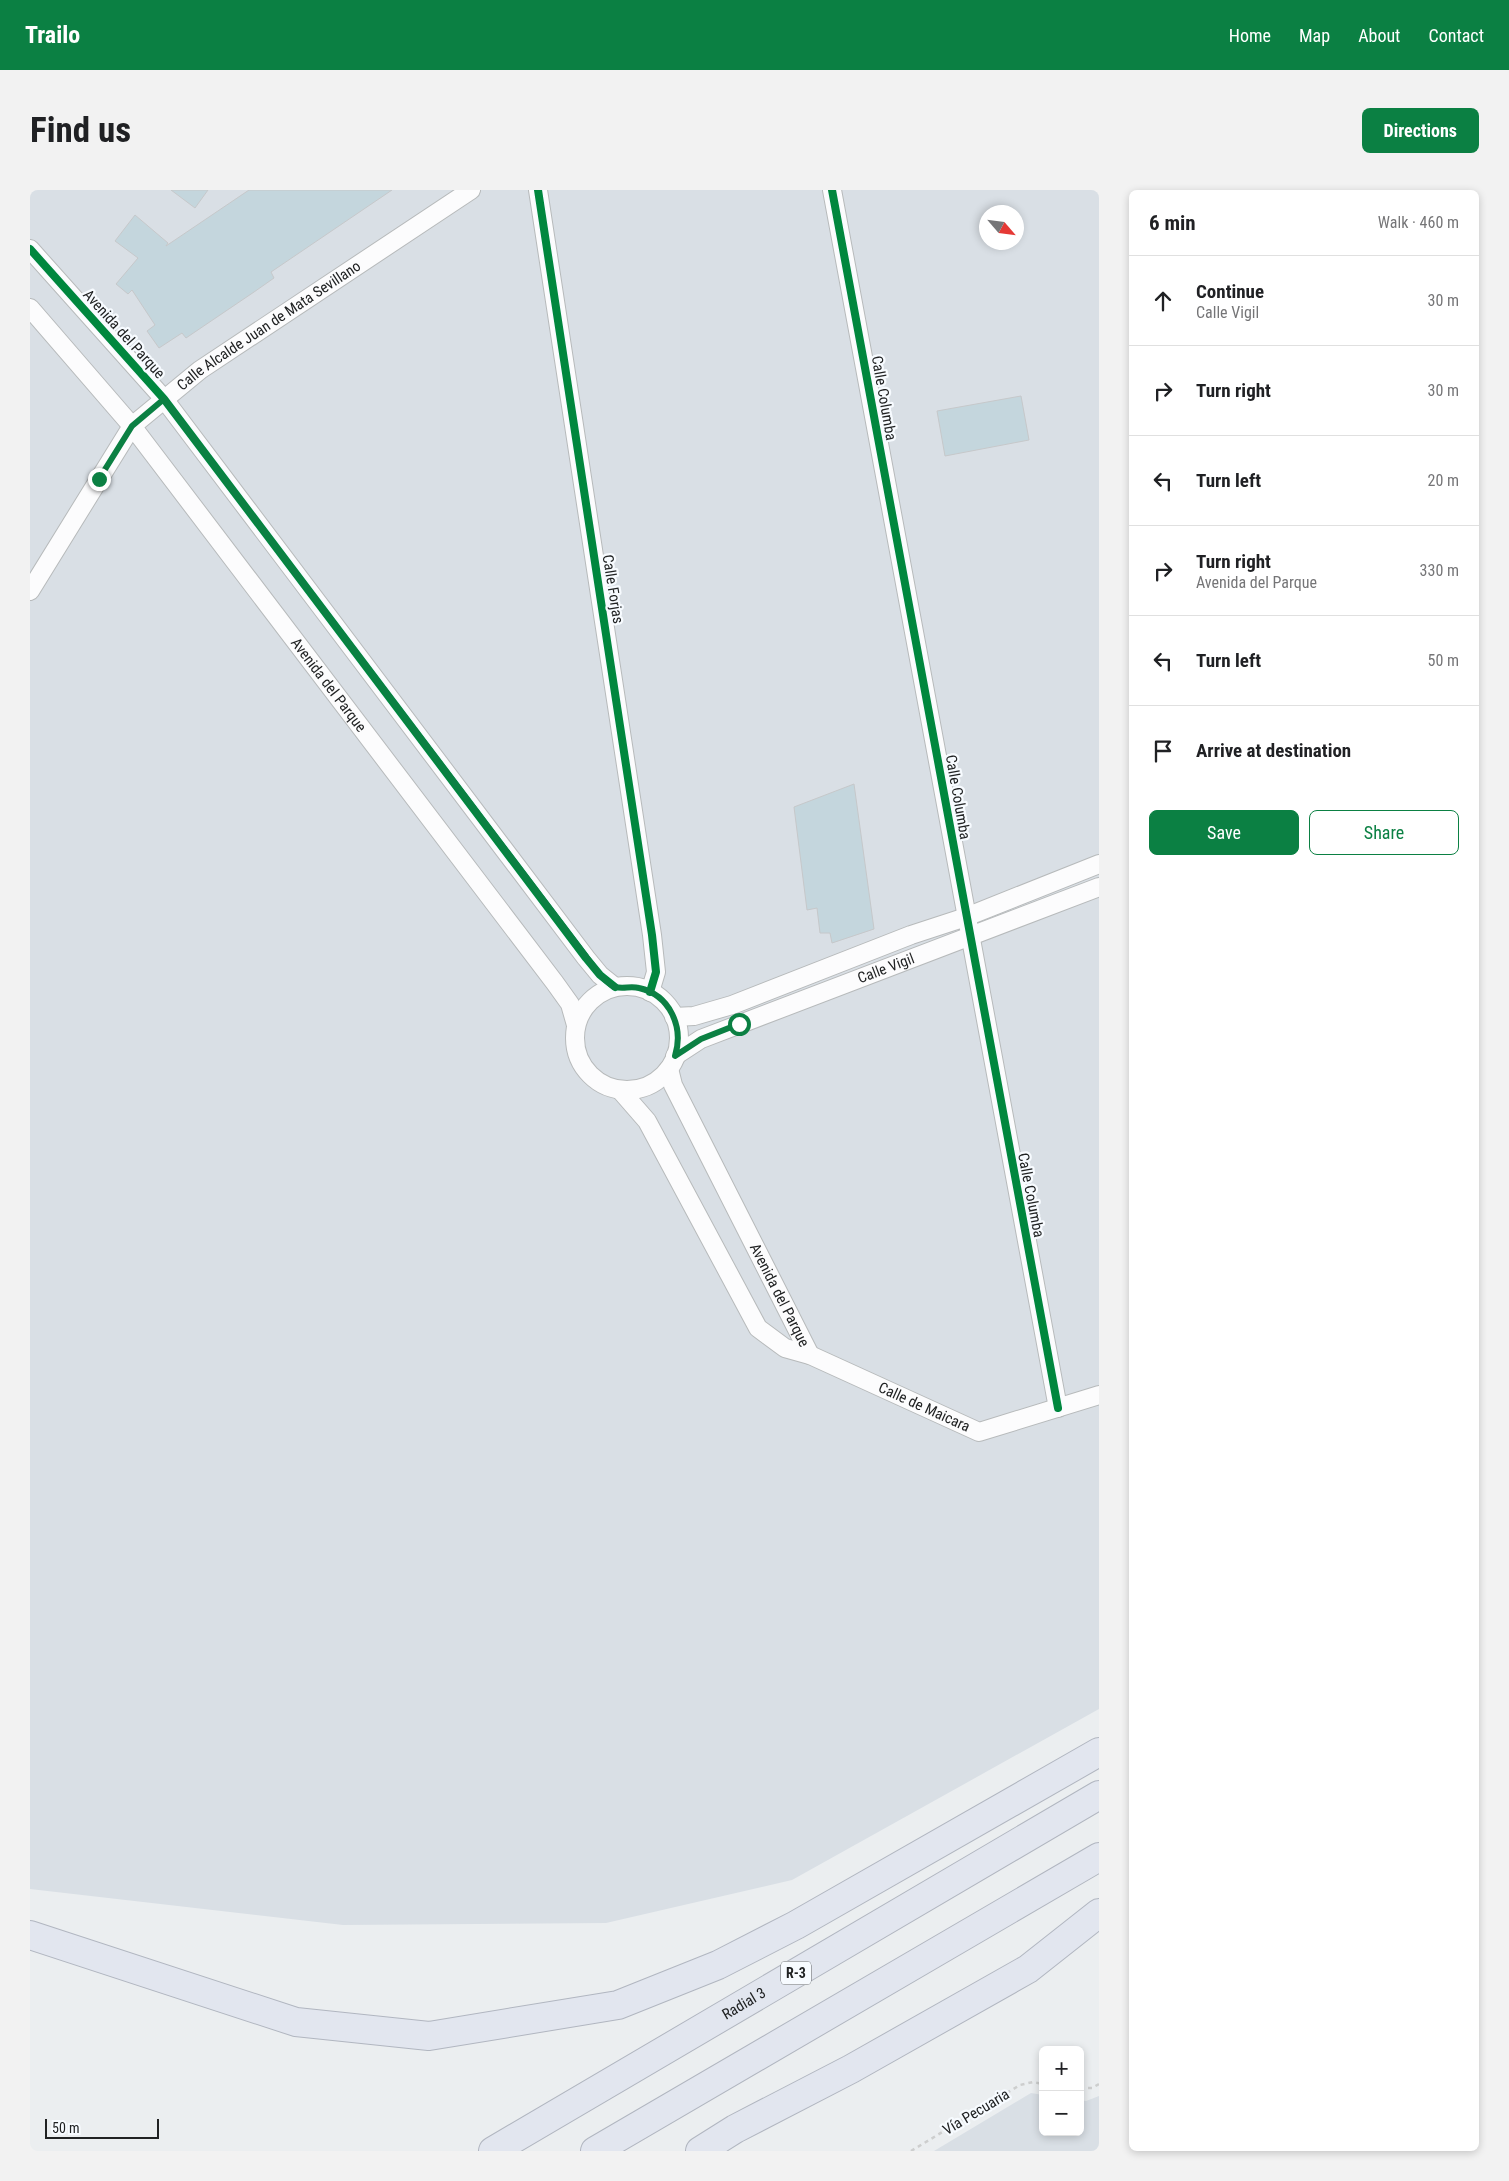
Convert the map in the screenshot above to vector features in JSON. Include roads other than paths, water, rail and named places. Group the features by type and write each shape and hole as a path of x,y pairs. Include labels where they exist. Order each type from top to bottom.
{"highway":[{"path":"30,1936 59,1943 244,2005 306,2023 429,2036 618,2005 718,1965 796,1924 1099,1752"},
{"name":"Radial 3","path":"493,2151 1099,1795"},
{"path":"595,2151 1099,1857"},
{"path":"700,2151 735,2129 851,2069 1028,1969 1099,1913"},
{"path":"30,1940 59,1943"}],"street":[{"name":"Calle Alcalde Juan de Mata Sevillano","path":"30,591 132,426 200,370 471,190"},
{"name":"Calle Forjas","path":"538,190 652,935 656,972 650,992"},
{"name":"Calle Columba","path":"832,190 1058,1408"},
{"name":"Avenida del Parque","path":"30,249 164,399 586,958 600,975 615,988"},
{"name":"Avenida del Parque","path":"30,308 132,426 570,1004 576,1025"},
{"name":"Calle Vigil","path":"674,1017 694,1016 732,1005 911,935 966,917 1099,864"},
{"name":"Calle Vigil","path":"672,1062 701,1039 1099,887"},
{"path":"633,986 650,992 664,1002 674,1017 678,1036 672,1062 659,1079 647,1086 634,1090 620,1090 599,1083 584,1068 575,1048 576,1025 582,1012 590,1001 602,993 615,988 633,986"},
{"name":"Avenida del Parque","path":"672,1062 673,1085 810,1355"},
{"name":"Avenida del Parque","path":"620,1090 647,1121 758,1328 785,1348 810,1355"},
{"name":"Calle de Maicara","path":"810,1355 979,1432 1099,1395"}]}
